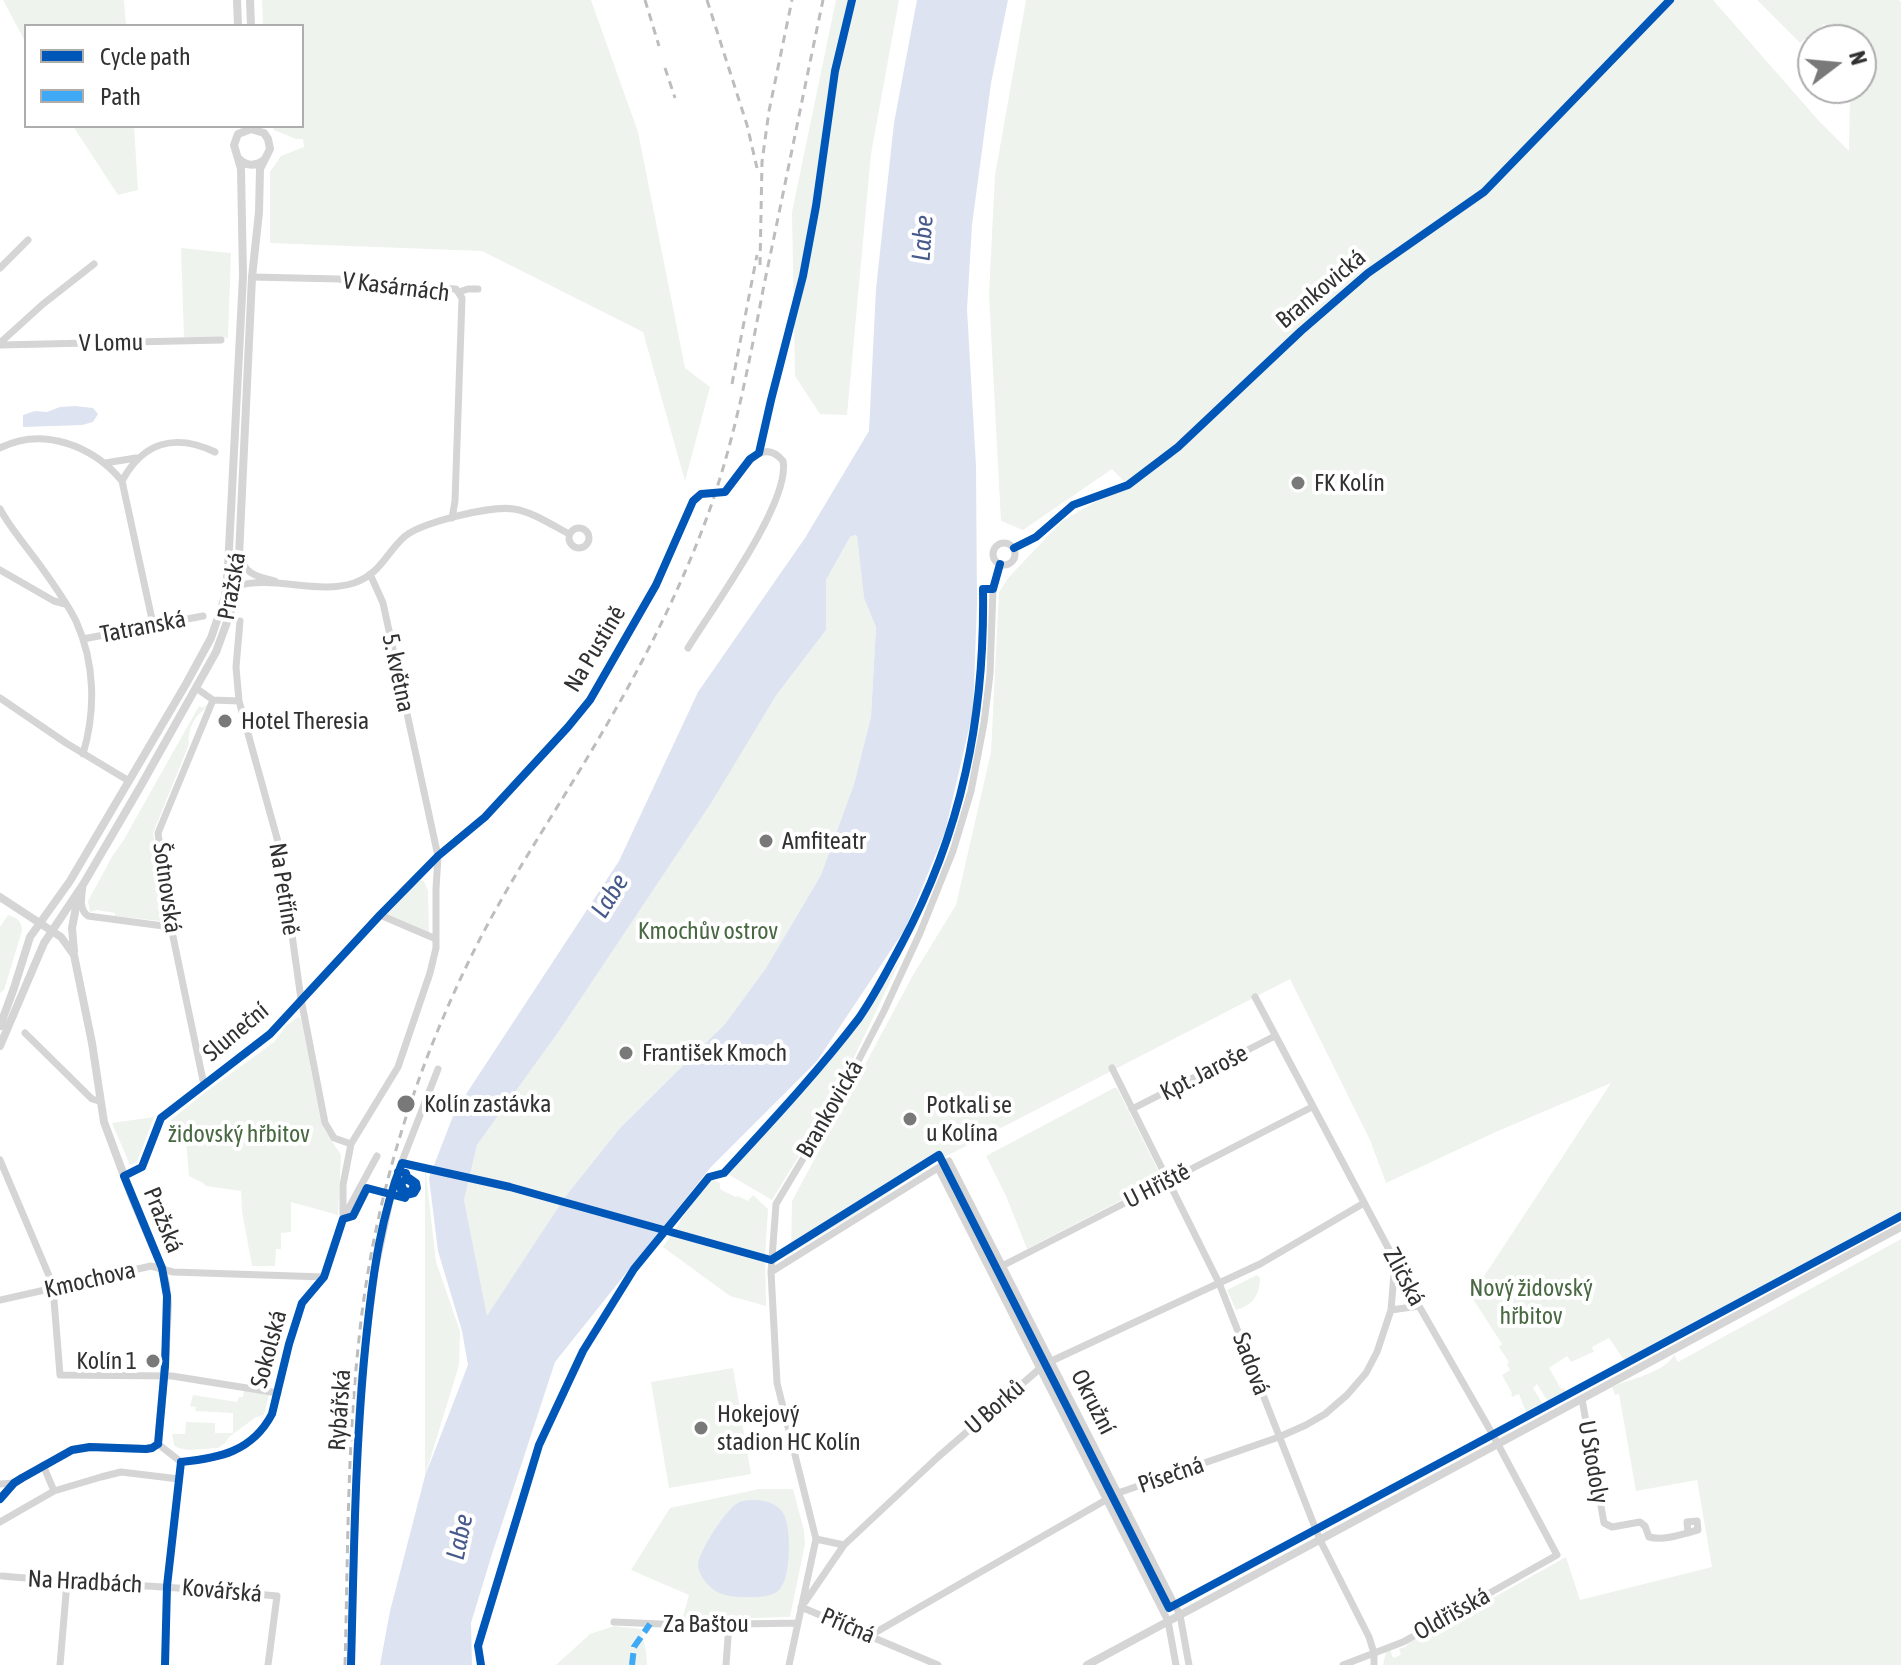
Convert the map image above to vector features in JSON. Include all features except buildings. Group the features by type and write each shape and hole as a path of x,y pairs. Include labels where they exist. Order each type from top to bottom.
{"street":[{"path":"237,0 238,24"},
{"path":"250,0 251,24"},
{"name":"Brankovická","path":"1014,548 1036,537 1073,505 1128,485 1178,447 1301,331 1368,273 1484,192 1670,0"},
{"path":"236,137 248,129 261,130 270,146 265,159 252,165 237,158 234,149 236,137 242,128"},
{"name":"Pražská","path":"0,1026 3,1007 30,937 70,881 186,684 211,638 225,597 243,276 241,169 237,158"},
{"name":"Pražská","path":"0,1046 44,943 82,885 196,688 224,633 234,603 239,556 252,277 260,169 265,159"},
{"path":"0,268 28,240"},
{"path":"0,344 43,304 94,264"},
{"name":"V Kasárnách","path":"252,277 339,279 386,286 456,289 459,292 462,298 452,518"},
{"path":"459,292 478,289"},
{"name":"V Lomu","path":"0,344 221,340"},
{"path":"0,448 20,440 52,440 85,450 105,463 122,481 153,624"},
{"path":"105,463 138,457 167,443 199,445 215,452"},
{"name":"Na Pustině","path":"438,856 485,817 590,700 656,585 696,498 701,494 725,492 754,456 765,451 774,453 783,461 784,471 769,516 688,648"},
{"path":"122,481 138,457"},
{"path":"0,509 65,604 83,639 92,693 90,724 83,754"},
{"path":"225,597 237,586 246,583 338,586 355,583 381,566 411,531 431,523 496,509 524,511 569,534"},
{"name":"Brankovická","path":"1005,543 1014,548 1015,556 1005,565 993,557 996,547 1005,543"},
{"path":"239,556 244,568 252,574 289,585"},
{"name":"Brankovická","path":"789,1665 816,1539 777,1383 771,1272 776,1204 837,1102 878,1023 920,933 953,851 971,791 984,723 990,674 993,589 1000,564"},
{"path":"228,568 237,586"},
{"path":"0,570 54,601 65,604"},
{"name":"5. května","path":"351,1144 398,1067 430,973 436,939 438,856 383,603 370,574"},
{"name":"Tatranská","path":"83,639 203,616"},
{"name":"Na Petříně","path":"240,621 236,667 239,701 280,849 301,999 325,1123 334,1138 351,1144"},
{"path":"196,688 213,700 239,701"},
{"path":"0,698 129,781"},
{"name":"Šotnovská","path":"204,1085 171,927 158,836 213,700"},
{"name":"Sluneční","path":"124,1176 142,1167 161,1118 270,1034 438,856"},
{"path":"82,885 81,907 83,913 91,917 171,927"},
{"name":"Pražská","path":"82,885 73,914 74,955 92,1043 99,1101 124,1176 162,1268 168,1304 158,1444"},
{"path":"0,897 61,937 74,955"},
{"path":"380,915 436,939"},
{"name":"Zličská","path":"1255,997 1419,1306 1557,1555"},
{"path":"25,1033 92,1099 99,1101"},
{"name":"Kpt. Jaroše","path":"1132,1109 1275,1036"},
{"name":"Sadová","path":"1112,1068 1219,1283 1320,1540 1365,1628 1374,1653 1374,1665"},
{"name":"Rybářská","path":"351,1665 361,1380 375,1271 394,1182 438,1069"},
{"name":"U Hřiště","path":"1002,1266 1312,1107"},
{"path":"343,1219 343,1185 351,1144"},
{"name":"Sokolská","path":"181,1462 234,1452 268,1423 302,1303 324,1277 343,1219 377,1156"},
{"path":"0,1160 50,1278 60,1375 164,1375 278,1393"},
{"name":"Okružní","path":"1176,1665 1168,1621 938,1168 949,1161 1180,1615 1189,1665"},
{"path":"771,1272 938,1168"},
{"name":"U Borků","path":"801,1607 844,1545 919,1474 1050,1361 1260,1264 1364,1203"},
{"path":"1087,1665 1901,1227"},
{"name":"Písečná","path":"871,1635 1118,1493 1279,1437 1315,1421 1347,1395 1373,1361 1391,1310 1395,1261"},
{"name":"Kmochova","path":"0,1300 151,1266 173,1272 324,1277"},
{"path":"1391,1310 1419,1306"},
{"name":"U Stodoly","path":"1582,1399 1604,1523 1612,1527 1640,1522 1653,1539 1688,1533"},
{"path":"0,1499 14,1483 43,1465 64,1454 90,1447 149,1449 158,1444 181,1462 167,1586 165,1665"},
{"path":"43,1465 54,1491"},
{"path":"0,1522 54,1491 121,1472 179,1479"},
{"path":"0,1484 14,1483"},
{"path":"816,1539 844,1545"},
{"name":"Oldřišská","path":"1343,1665 1403,1642 1557,1555"},
{"name":"Na Hradbách","path":"2,1576 167,1586"},
{"path":"60,1665 67,1582"},
{"name":"Kovářská","path":"167,1586 277,1596 268,1665"},
{"name":"Příčná","path":"801,1607 938,1665"},
{"name":"Za Baštou","path":"614,1622 672,1625 797,1623"},
{"path":"726,1665 729,1624"}],"green space":[{"path":"3,0 124,0 126,24 24,24 24,39"},
{"path":"262,0 591,0 638,132 685,368 710,387 685,481 643,332 482,251 270,243 270,172 281,156 304,147 303,139 296,139 273,128 304,128 304,24 263,24"},
{"path":"836,0 899,0 871,154 847,415 820,414 795,376 792,212"},
{"name":"Nový židovský hřbitov","path":"1026,0 1713,0 1797,96 1797,104 1804,104 1849,151 1850,104 1877,104 1877,24 1797,24 1797,40 1757,0 1901,2 1901,1211 1624,1360 1609,1338 1592,1347 1594,1352 1571,1362 1567,1356 1549,1368 1567,1394 1549,1403 1537,1384 1533,1388 1544,1406 1500,1429 1526,1412 1519,1394 1512,1397 1502,1375 1510,1370 1509,1362 1499,1347 1502,1344 1471,1296 1611,1083 1386,1183 1370,1140 1290,979 933,1163 791,1253 792,1201 913,975 956,905 991,752 999,592 1009,577 1062,521 1127,484 1112,469 1023,530 1001,521 989,294 995,175"},
{"path":"74,128 134,128 138,190 118,195"},
{"path":"181,248 231,253 228,338 184,337"},
{"name":"Kmochův ostrov","path":"855,535 864,598 876,626 871,717 854,784 821,875 766,968 725,1024 620,1128 565,1197 487,1317 464,1200 477,1145 559,1031 775,697 826,630 826,580 850,537"},
{"path":"207,705 192,724 189,744 153,833 165,913 160,921 115,916 115,913 97,910 90,912 88,901 113,855 199,706"},
{"path":"420,880 424,881 428,891 429,934 384,914"},
{"path":"8,915 18,920 22,931 4,990 0,993 0,927"},
{"path":"900,961 836,1095 772,1200 726,1173 812,1079"},
{"name":"židovský hřbitov","path":"298,1017 301,1019 322,1126 341,1155 338,1215 291,1202 291,1232 281,1233 281,1249 276,1249 275,1266 252,1266 241,1191 206,1186 189,1176 185,1129 166,1128 172,1119 203,1094 274,1042 286,1026"},
{"path":"1117,1088 1160,1174 1160,1180 1027,1249 986,1156"},
{"path":"154,1117 137,1162 130,1165 112,1123"},
{"path":"425,1166 436,1262 460,1331 459,1365 425,1476"},
{"path":"709,1178 720,1183 720,1189 735,1197 748,1201 753,1195 768,1209 766,1306 730,1296 663,1247"},
{"path":"1901,1239 1901,1665 1383,1665 1386,1652 1390,1649 1393,1658 1401,1655 1399,1649 1407,1646 1406,1642 1566,1557 1580,1600 1712,1567 1697,1480 1636,1491 1619,1394 1615,1395 1612,1387 1655,1371 1674,1355 1678,1362"},
{"path":"1257,1275 1260,1284 1257,1294 1247,1305 1236,1310 1227,1290"},
{"name":"Hokejový stadion HC Kolín","path":"733,1368 751,1474 669,1488 651,1382"},
{"path":"244,1390 269,1395 264,1415 256,1417 218,1448 189,1450 174,1445 172,1434 185,1434 186,1422 215,1423 215,1433 233,1433 233,1413 195,1411 196,1407 190,1406 193,1395 237,1402 239,1397 243,1397"},
{"path":"759,1489 793,1489 804,1531 805,1544 790,1617 682,1620 689,1595 631,1570 670,1508"},
{"path":"614,1626 641,1629 647,1665 556,1665 590,1634"}],"water":[{"name":"Labe","path":"917,0 1008,0 991,83 972,225 967,309 976,466 977,604 973,711 945,832 905,929 817,1061 710,1168 555,1362 471,1623 472,1665 380,1665 390,1611 425,1476 468,1365 462,1331 438,1251 429,1178 455,1111 619,861 698,692 805,538 869,431 876,289 894,123","holes":["857,536 864,598 876,627 871,717 854,784 821,875 766,968 725,1024 620,1128 565,1197 487,1316 464,1200 477,1145 559,1031 711,803 775,697 826,630 826,580 850,537"]},
{"path":"75,406 93,408 98,414 93,422 82,425 23,427 23,415"},
{"path":"756,1500 774,1505 786,1520 789,1553 783,1584 776,1592 765,1596 722,1594 711,1588 698,1568 703,1550 733,1507 742,1501"}],"railway":[{"path":"645,0 659,46"},
{"path":"707,0 747,125 757,168"},
{"path":"760,265 762,162 769,111 792,0"},
{"path":"345,1665 350,1461 359,1339 373,1243 396,1148 427,1056 466,967 513,880 627,688 667,612 701,533 722,473 738,411 823,0"},
{"path":"665,68 675,98"},
{"path":"732,384 757,255"}],"marked path":[{"path":"632,1665 634,1647 650,1624"}],"cycle path":[{"path":"158,1444 167,1296 162,1268 124,1176 142,1167 161,1118 270,1034 380,915 438,856 485,817 568,727 590,700 656,585 693,501 701,494 725,492 750,459 759,453 803,276 835,71 852,0"},
{"path":"1014,548 1036,537 1073,505 1128,485 1178,447 1301,331 1368,273 1484,192 1670,0"},
{"path":"481,1665 478,1646 539,1445 583,1351 634,1269 709,1177 724,1173 810,1078 859,1018 922,902 940,860 966,772 980,682 983,589 993,589 1000,564"},
{"path":"351,1665 357,1455 367,1330 383,1224 402,1163 510,1187 771,1260 939,1155 1169,1608 1901,1216"},
{"path":"181,1462 233,1451 264,1427 272,1414 302,1303 324,1277 343,1219 353,1216 367,1188 405,1198 414,1193 417,1188 416,1183 409,1178 401,1182 401,1190 405,1193 411,1193 416,1186 415,1183 411,1180 409,1179 407,1179 405,1180 403,1182 401,1184 404,1191 412,1191 414,1184 408,1180 406,1173 398,1172"},
{"path":"0,1499 14,1483 72,1450 90,1447 146,1449 158,1444"},
{"path":"165,1665 167,1586 181,1462"}],"place":[{"name":"FK Kolín","path":"1298,483"},
{"name":"Hotel Theresia","path":"225,721"},
{"name":"Amfiteatr","path":"766,841"},
{"name":"František Kmoch","path":"626,1053"},
{"name":"Kolín zastávka","path":"406,1104"},
{"name":"Potkali se u Kolína","path":"910,1119"},
{"name":"Kolín 1","path":"153,1361"},
{"name":"Hokejový stadion HC Kolín","path":"701,1428"}]}
